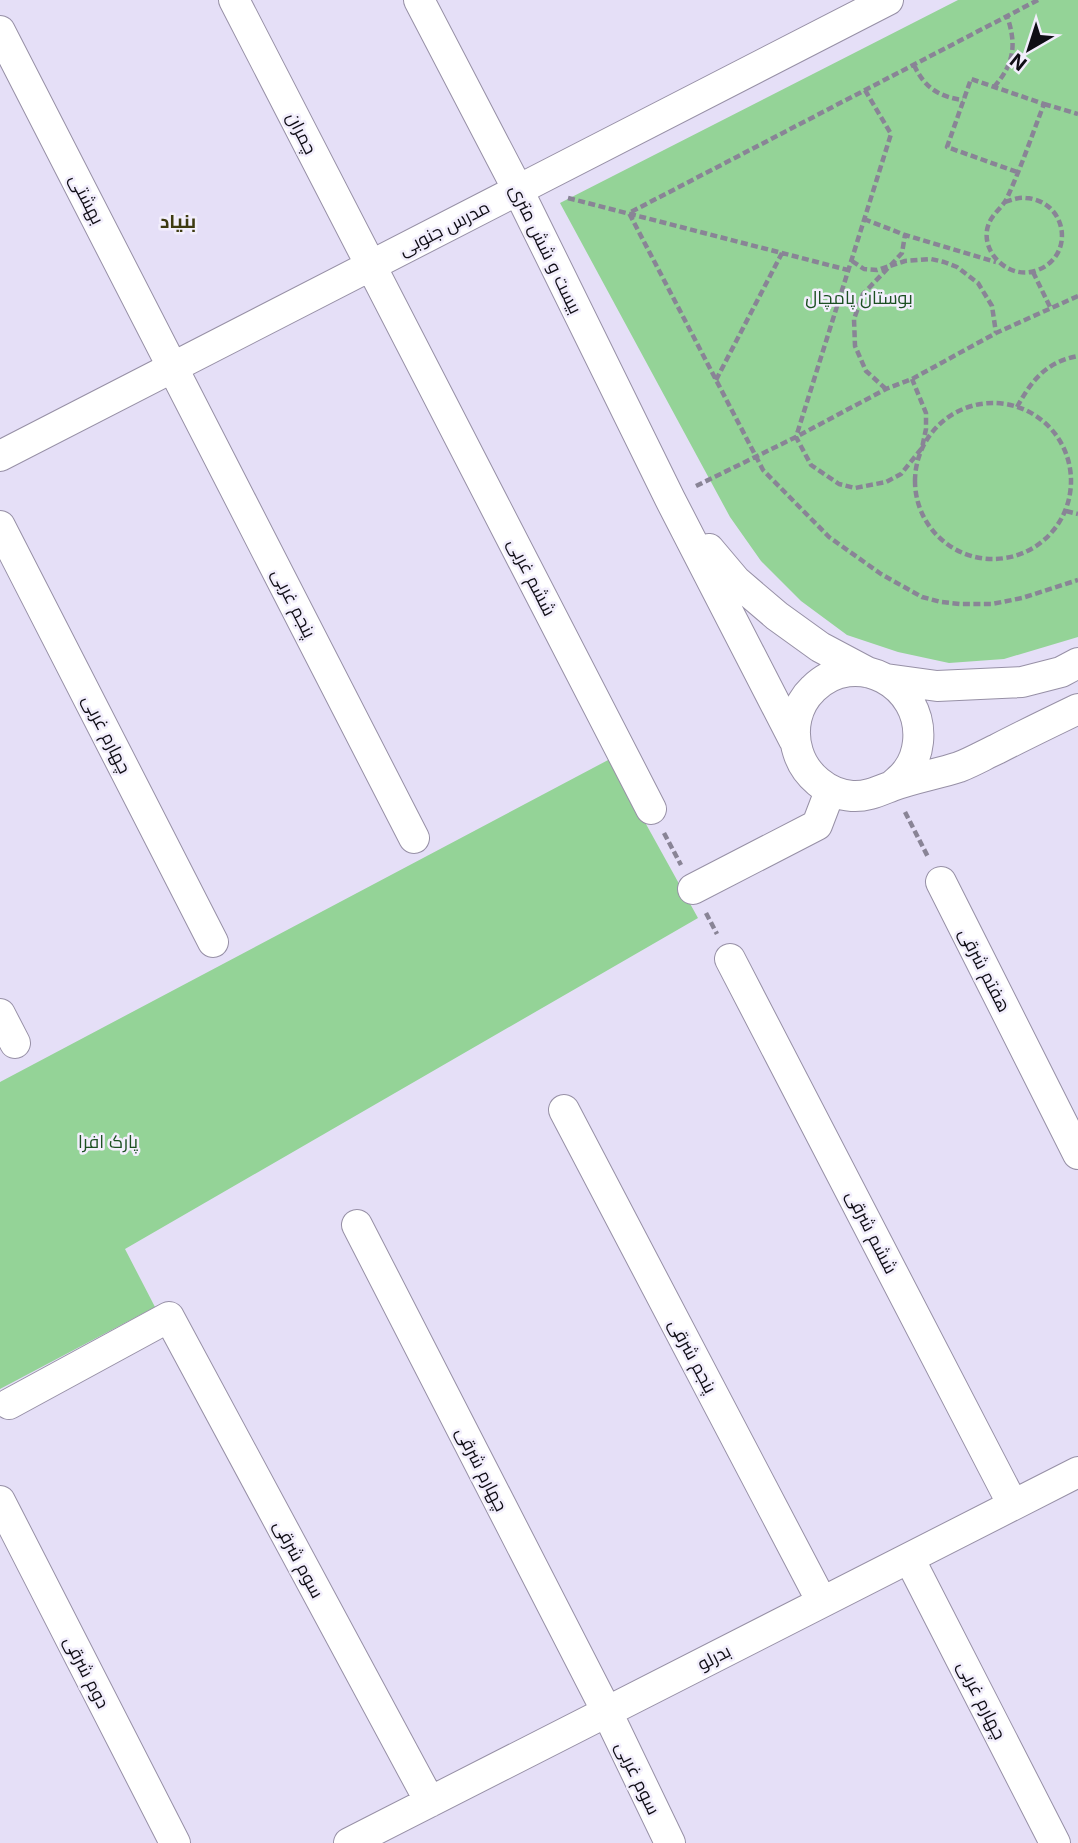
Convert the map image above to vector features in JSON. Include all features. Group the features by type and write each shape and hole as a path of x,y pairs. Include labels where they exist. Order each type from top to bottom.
{"street":[{"name":"چمران","path":"234,0 371,266"},
{"name":"بیست و شش متری","path":"419,0 521,189 670,499 794,740"},
{"name":"مدرس جنوبی","path":"0,456 888,0"},
{"name":"بهشتی","path":"0,32 173,367"},
{"name":"ششم غربی","path":"371,266 651,809"},
{"name":"پنجم غربی","path":"173,367 414,838"},
{"name":"بیست و شش متری","path":"670,499 736,581 777,616 820,647 877,676"},
{"name":"چهارم غربی","path":"0,526 213,942"},
{"path":"1078,663 1061,672 1021,682 937,686 848,672 839,674 814,688 802,703 795,721 794,740 801,761 813,778 830,791 851,796 872,795 892,786 961,766 1078,709"},
{"path":"877,676 903,692 915,710 919,731 917,752 907,771 892,786"},
{"path":"694,889 817,825 830,791"},
{"name":"هفتم شرقی","path":"941,883 1078,1154"},
{"name":"ششم شرقی","path":"730,959 1013,1505"},
{"path":"0,1014 15,1043"},
{"name":"پنجم شرقی","path":"564,1110 822,1602"},
{"name":"چهارم شرقی","path":"358,1225 607,1712"},
{"name":"سوم شرقی","path":"9,1404 169,1317 430,1802"},
{"name":"بدرلو","path":"349,1843 1078,1472"},
{"name":"دوم شرقی","path":"0,1501 175,1843"},
{"name":"چهارم غربی","path":"909,1558 1055,1843"},
{"name":"سوم غربی","path":"607,1712 670,1843"}],"path":[{"path":"629,213 1038,0"},
{"path":"994,87 1009,66 1012,54 1012,28 1007,16"},
{"path":"914,65 919,76 938,94 963,100"},
{"path":"1017,172 947,147 971,79 1078,114"},
{"path":"865,90 891,134 796,437 811,465 839,484 855,488 886,482 901,474 922,448 938,425 962,409 989,403 1017,407 1040,419 1058,437 1069,460 1071,486 1066,511 1053,532 1034,548 1011,558 986,559 962,553 941,539 925,520 917,497 915,472 922,448 926,429 926,413 912,379"},
{"path":"998,262 989,247 987,230 993,214 1005,202 1044,104"},
{"path":"521,189 629,213 848,270"},
{"path":"864,219 905,235 998,262 1014,271 1033,272 1049,264 1060,249 1063,230 1056,213 1041,201 1023,197 1005,202"},
{"path":"629,213 763,470 829,537 881,574 922,597 960,604 992,604 1022,598 1078,580"},
{"path":"886,389 866,371 855,346 854,319 863,294 902,253 905,235"},
{"path":"716,381 782,253"},
{"path":"852,261 863,269 877,270 905,261 931,259 957,267 978,284 992,306 996,333"},
{"path":"1033,272 1051,309"},
{"path":"670,499 886,389 912,379 996,333 1078,296"},
{"path":"1017,407 1028,386 1046,369 1067,358 1078,356"},
{"path":"1066,511 1078,514"},
{"path":"892,786 941,883"},
{"path":"651,809 730,959"}],"green space":[{"name":"بوستان پامچال","path":"958,0 1078,0 1078,637 1004,659 949,663 898,652 847,635 801,601 761,561 730,517 560,203"},
{"name":"پارک افرا","path":"610,759 698,918 125,1249 155,1307 0,1389 0,1082"}],"district":[{"name":"بنیاد","path":"178,221"}]}
